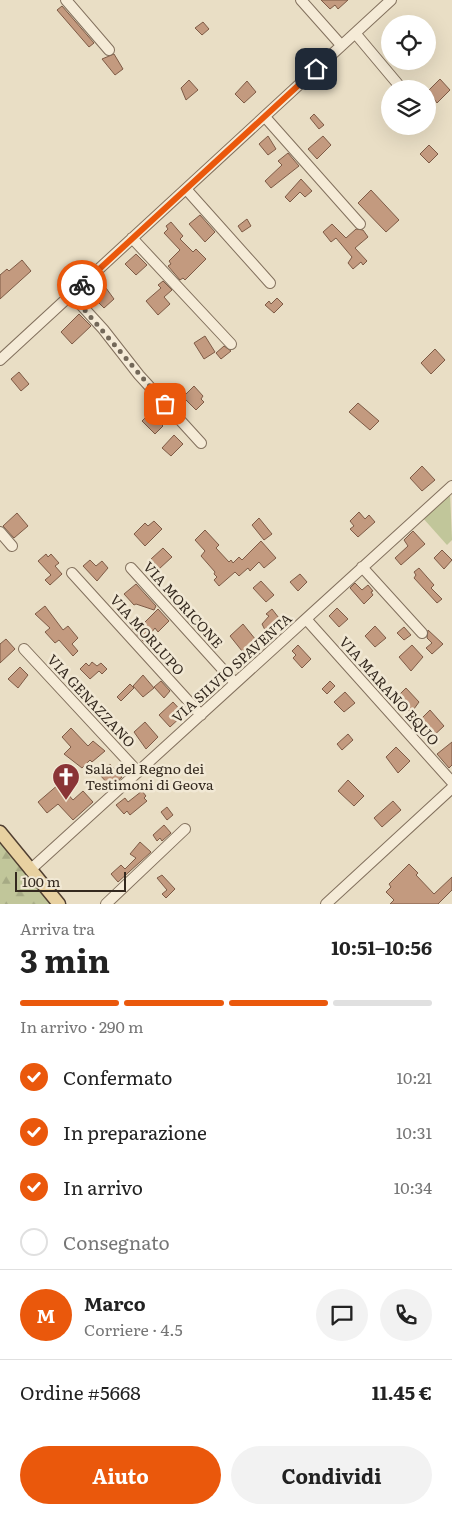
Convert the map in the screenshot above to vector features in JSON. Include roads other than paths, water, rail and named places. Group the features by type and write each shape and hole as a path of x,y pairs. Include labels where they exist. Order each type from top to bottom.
{"main road":[{"path":"0,832 59,904"}],"street":[{"path":"59,0 66,0 109,50"},
{"path":"301,0 342,45"},
{"path":"2,355 391,0"},
{"path":"355,33 394,80"},
{"path":"265,117 360,224"},
{"path":"186,189 270,283"},
{"path":"132,238 231,344"},
{"path":"71,294 104,329 139,375 201,443"},
{"name":"VIA SILVIO SPAVENTA","path":"30,870 452,486"},
{"path":"0,532 12,546"},
{"path":"362,567 422,633"},
{"name":"VIA MORICONE","path":"130,568 236,683"},
{"name":"VIA MORLUPO","path":"72,573 201,715"},
{"name":"VIA MARANO EQUO","path":"306,619 452,782"},
{"name":"VIA GENAZZANO","path":"24,649 138,772"},
{"path":"326,904 452,788"},
{"path":"106,904 185,830"}],"place":[{"name":"Sala del Regno dei Testimoni di Geova","path":"66,801"}]}
